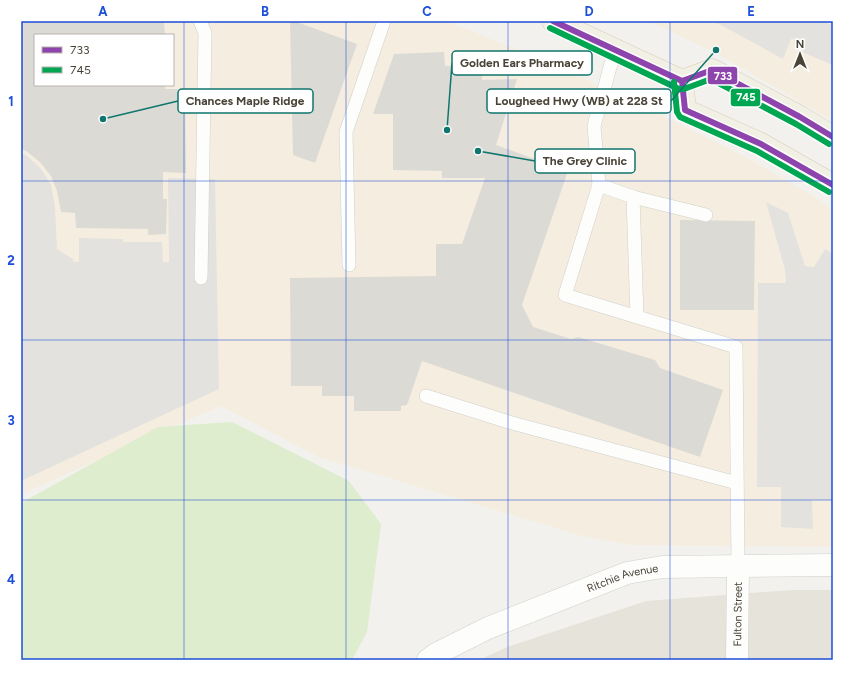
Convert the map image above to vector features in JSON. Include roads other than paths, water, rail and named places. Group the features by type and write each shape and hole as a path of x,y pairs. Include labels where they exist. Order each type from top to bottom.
{"main road":[{"path":"553,21 682,81 712,70 800,117 833,137"},
{"path":"682,81 685,110 761,144 833,185"}],"street":[{"name":"Ritchie Avenue","path":"428,660 436,654 488,628 627,573 662,567 833,566"},
{"name":"Fulton Street","path":"737,660 738,567"}],"lane":[{"path":"200,21 205,33 202,278"},
{"path":"349,265 346,132 384,21"},
{"path":"615,49 594,126 599,184 565,295 736,347 736,483 738,567"},
{"path":"599,184 633,197 706,215"},
{"path":"633,197 637,317"},
{"path":"426,396 512,423 736,483"}],"place":[{"name":"Lougheed Hwy (WB) at 228 St","path":"716,50"},
{"name":"Chances Maple Ridge","path":"103,119"},
{"name":"Golden Ears Pharmacy","path":"447,130"},
{"name":"The Grey Clinic","path":"478,151"}]}
